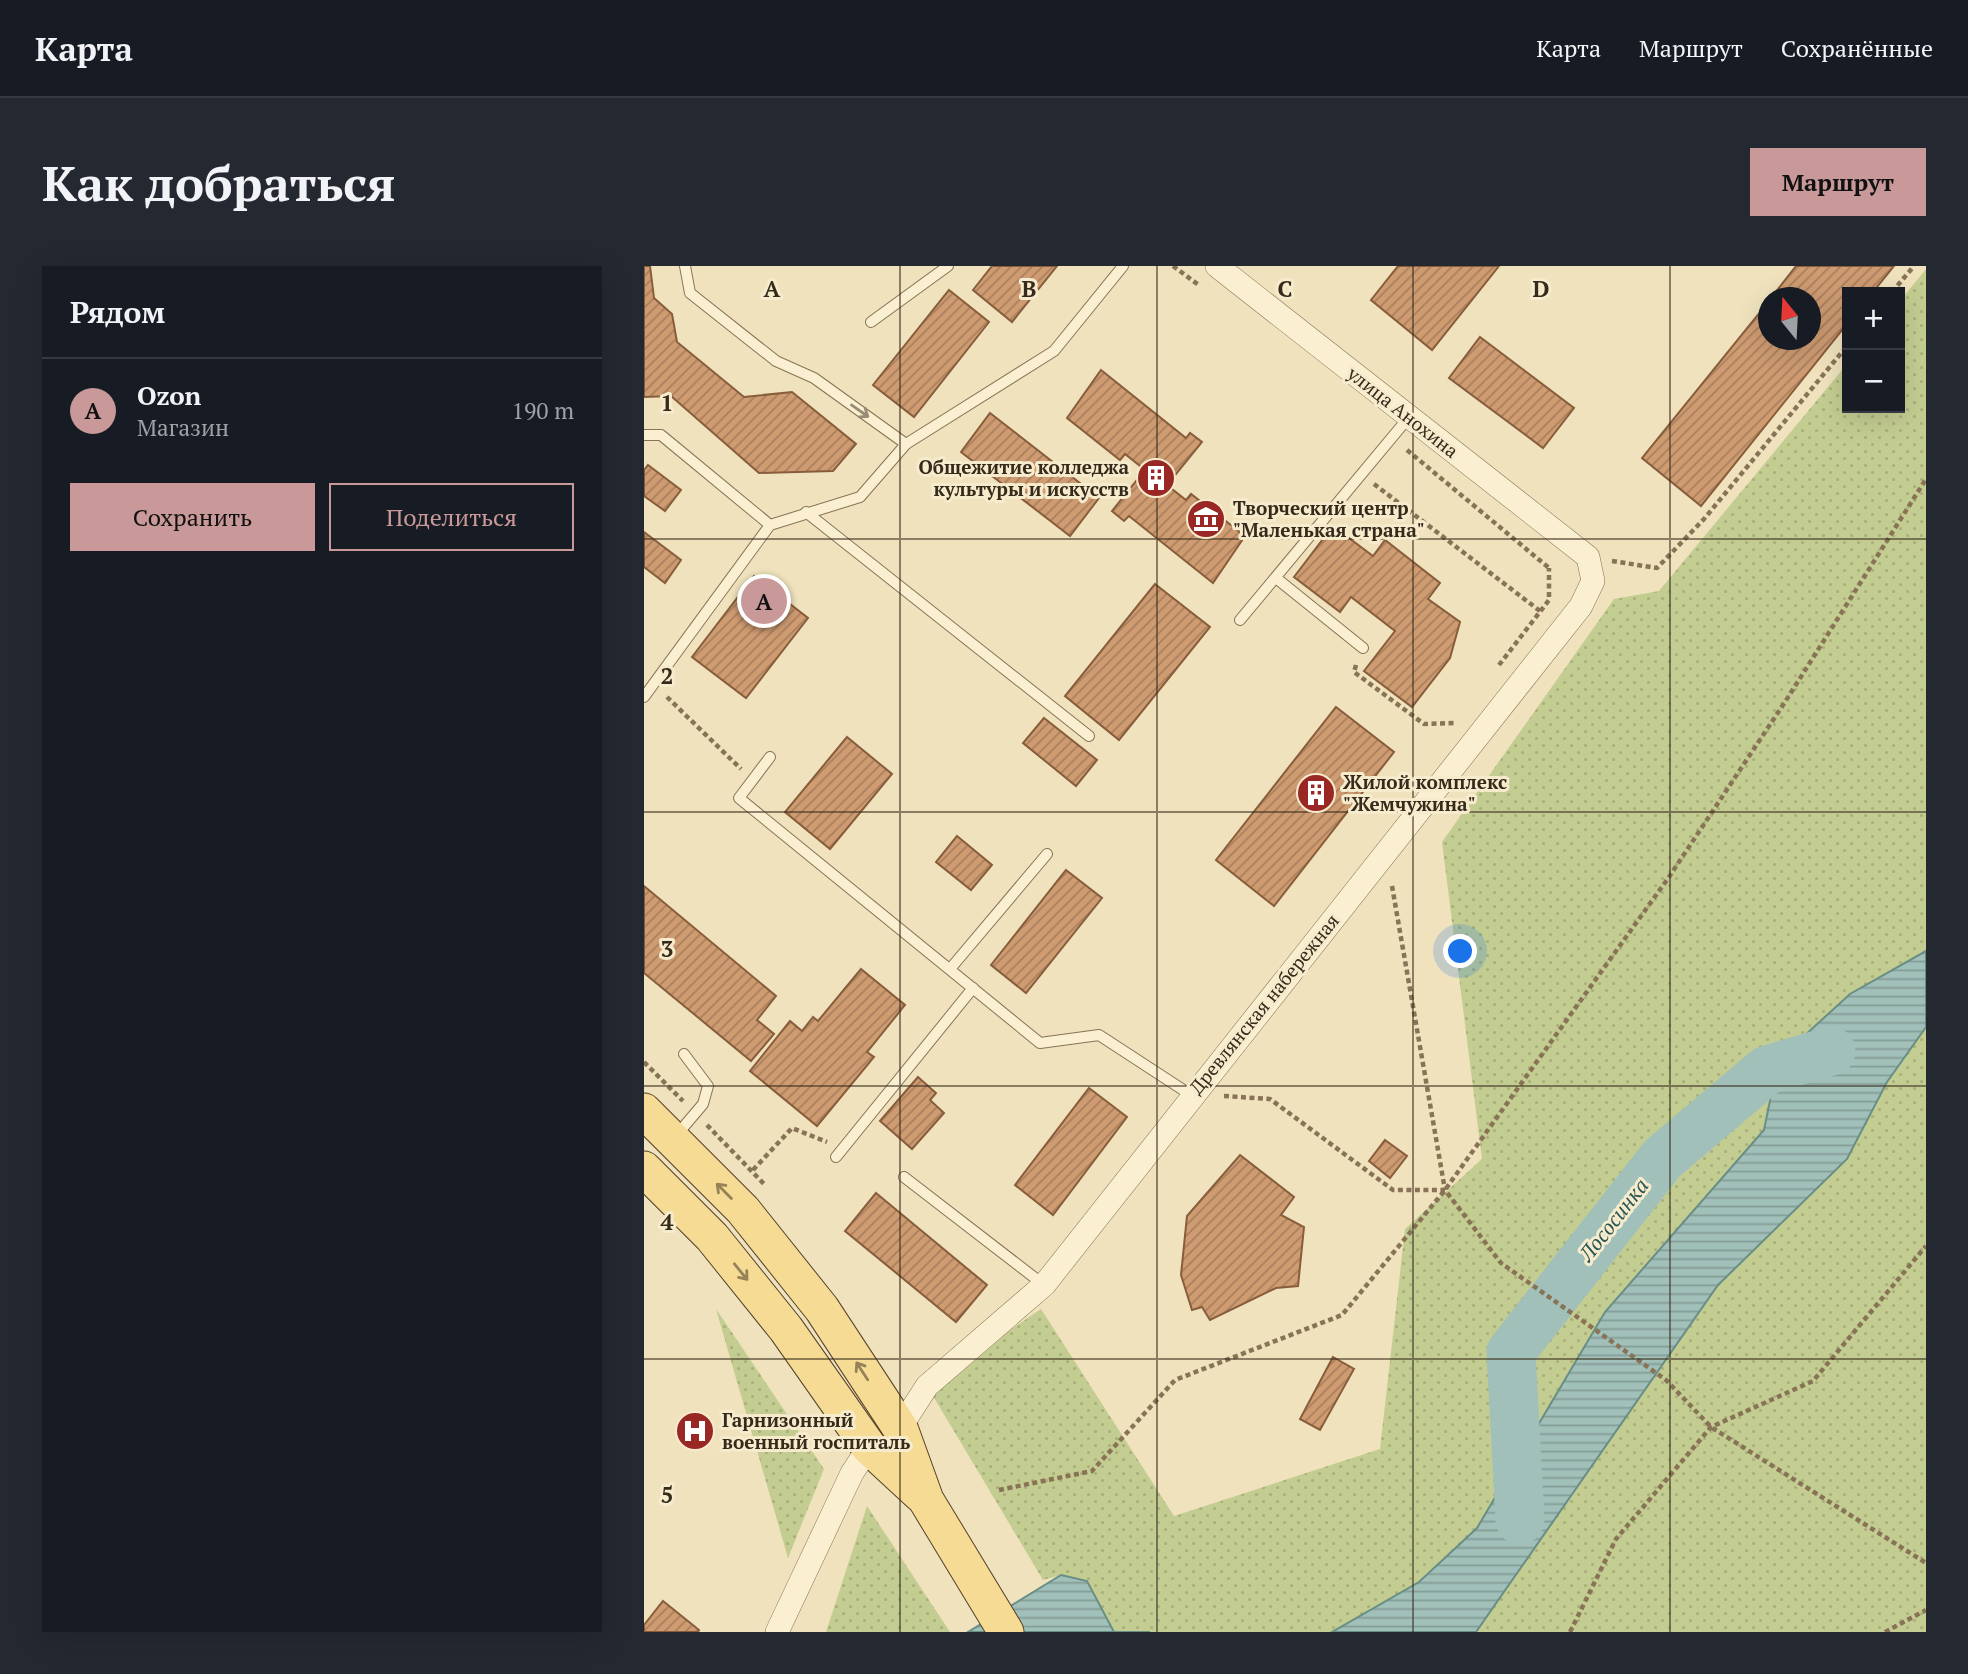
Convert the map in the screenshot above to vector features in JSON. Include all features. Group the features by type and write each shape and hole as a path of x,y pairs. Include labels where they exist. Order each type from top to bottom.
{"main road":[{"path":"644,1111 743,1210 822,1309 900,1428 926,1500 1006,1632"},
{"path":"644,1169 720,1247 786,1329 869,1447 926,1500"}],"street":[{"name":"улица Анохина","path":"1217,266 1588,557"},
{"name":"Древлянская набережная","path":"900,1428 927,1386 1044,1284 1191,1094 1581,606 1593,581 1588,557"},
{"path":"777,1632 852,1473 869,1447"}],"lane":[{"path":"685,266 690,293 776,361 814,378 906,444"},
{"path":"870,322 948,266"},
{"path":"644,697 770,525 859,497 906,444 1054,351 1123,266"},
{"path":"1240,620 1409,416"},
{"path":"644,435 661,435 770,525"},
{"path":"806,512 1089,736"},
{"path":"1276,578 1363,648"},
{"path":"771,757 739,798 1040,1043 1099,1035 1191,1094"},
{"path":"950,969 1047,854"},
{"path":"840,1153 973,988"},
{"path":"673,1139 703,1104 708,1086 684,1054"},
{"path":"904,1177 1044,1284"}],"path":[{"path":"1173,266 1206,292"},
{"path":"1896,287 1914,266"},
{"path":"1549,568 1588,557 1657,568 1704,519 1844,350"},
{"path":"1391,437 1549,568"},
{"path":"1362,475 1540,611"},
{"path":"999,1490 1092,1471 1175,1380 1342,1315 1445,1190 1669,877 1785,702 1926,479"},
{"path":"1493,673 1549,600 1549,568"},
{"path":"1363,648 1354,672 1424,724 1454,724 1462,714"},
{"path":"654,684 753,780"},
{"path":"1385,851 1445,1190 1501,1263 1665,1380 1711,1427 1926,1563"},
{"path":"1191,1094 1270,1099 1393,1190 1445,1190"},
{"path":"753,1170 792,1128 840,1153"},
{"path":"1570,1632 1616,1539 1711,1427 1813,1381 1926,1246"},
{"path":"1885,1632 1926,1610"}],"green space":[{"path":"1926,269 1926,951 1850,994 1774,1081 1765,1130 1605,1312 1477,1528 1419,1582 1332,1632 1114,1632 1087,1581 1061,1575 1043,1580 927,1386 1041,1309 1174,1516 1380,1449 1405,1229 1482,1159 1442,842 1614,599 1659,591 1842,370 1842,413 1905,413 1905,295"},
{"path":"1926,1027 1926,1632 1476,1632 1718,1285 1847,1159 1887,1082"},
{"path":"716,1309 824,1469 788,1558"},
{"path":"867,1506 950,1632 826,1632"}],"water":[{"path":"1926,951 1926,1027 1887,1082 1847,1159 1718,1285 1476,1632 1332,1632 1419,1582 1477,1528 1605,1312 1764,1130 1774,1081 1767,1070 1850,994"},
{"path":"1061,1575 1087,1581 1114,1632 968,1632"}],"building":[{"path":"644,266 650,266 654,298 672,314 677,342 744,397 792,392 856,444 833,471 759,473 671,396 644,397"},
{"path":"992,266 1057,266 1012,322 973,290"},
{"path":"1398,266 1499,266 1432,350 1371,300"},
{"path":"1796,266 1894,266 1877,287 1842,287 1842,330 1701,506 1642,458 1758,315 1758,350 1821,350 1821,287 1780,287"},
{"path":"949,290 989,322 914,417 873,385"},
{"path":"1480,337 1574,408 1543,448 1449,378"},
{"name":"Общежитие колледжа культуры и искусств","path":"1101,370 1186,438 1190,433 1202,442 1167,485 1186,500 1191,494 1245,536 1213,583 1129,516 1124,521 1112,511 1145,470 1125,454 1120,460 1067,418"},
{"path":"990,413 1099,498 1070,536 961,452"},
{"path":"648,465 681,490 665,511 644,496 644,470"},
{"path":"1333,526 1373,556 1385,540 1440,583 1428,599 1460,622 1450,658 1412,707 1364,671 1395,631 1351,597 1340,612 1294,577"},
{"path":"644,532 681,560 665,583 644,567"},
{"path":"754,576 808,618 746,698 692,657"},
{"path":"1155,584 1210,627 1119,740 1065,696"},
{"name":"Жилой комплекс \"Жемчужина\"","path":"1336,707 1394,752 1274,906 1216,860"},
{"path":"1044,718 1097,760 1076,786 1023,743"},
{"path":"847,737 892,774 830,849 785,812"},
{"path":"957,836 992,865 971,890 936,862"},
{"path":"1066,870 1102,898 1026,993 991,965"},
{"path":"644,886 776,996 757,1020 774,1034 751,1061 644,973"},
{"path":"861,969 905,1005 867,1052 874,1057 817,1126 750,1071 790,1021 802,1031 813,1017 818,1021"},
{"path":"918,1077 936,1093 930,1100 944,1113 912,1149 880,1121"},
{"path":"1089,1088 1127,1117 1053,1215 1015,1185"},
{"path":"1385,1140 1407,1156 1390,1178 1369,1161"},
{"path":"1240,1155 1294,1197 1281,1215 1304,1227 1298,1286 1276,1288 1210,1320 1202,1307 1192,1310 1181,1275 1187,1216"},
{"path":"876,1193 987,1285 956,1322 845,1231"},
{"path":"1333,1357 1354,1369 1320,1430 1300,1419"},
{"path":"663,1601 699,1630 698,1632 644,1632 644,1625"}],"waterway":[{"name":"Лососинка","path":"1520,1520 1511,1352 1662,1159 1767,1070 1831,1051"}],"place":[{"name":"Общежитие колледжа культуры и искусств","path":"1156,478"},
{"name":"Творческий центр \"Маленькая страна\"","path":"1206,519"},
{"name":"Ozon","path":"764,601"},
{"name":"Жилой комплекс \"Жемчужина\"","path":"1316,793"},
{"name":"Гарнизонный военный госпиталь","path":"695,1431"}]}
